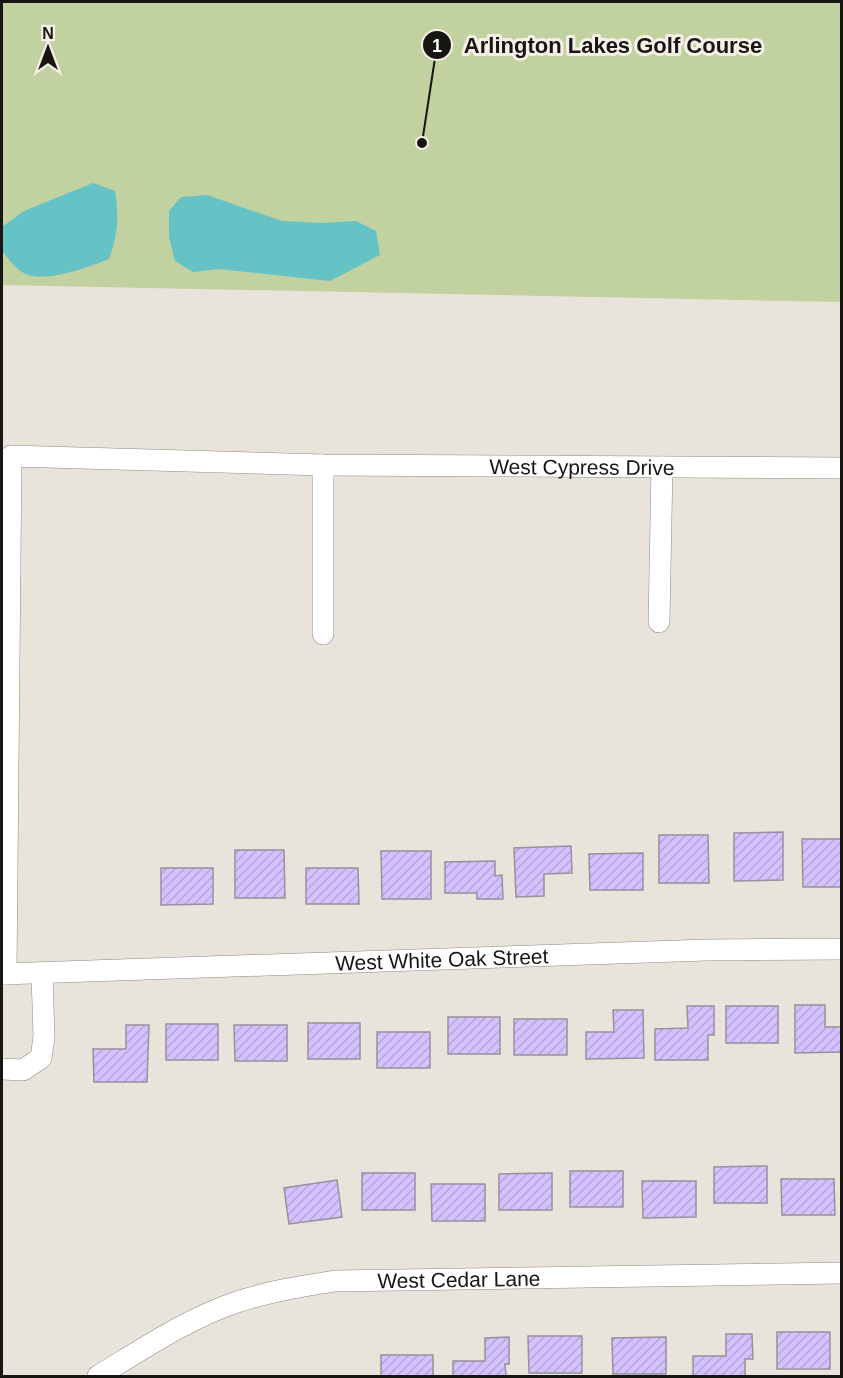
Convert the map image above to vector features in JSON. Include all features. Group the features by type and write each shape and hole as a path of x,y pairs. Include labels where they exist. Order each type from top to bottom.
{"street":[{"name":"West Cypress Drive","path":"4,974 12,456 323,465 842,468"},
{"path":"323,465 323,634"},
{"path":"659,622 662,467"},
{"name":"West White Oak Street","path":"4,974 706,950 842,949"},
{"path":"2,1069 23,1070 41,1059 44,1037 42,974"},
{"name":"West Cedar Lane","path":"98,1377 208,1314 240,1301 285,1289 335,1281 842,1273"}],"green space":[{"path":"2,2 841,2 841,302 2,285"}],"water":[{"path":"93,183 115,191 117,225 109,259 68,273 45,277 26,274 16,267 2,251 2,227 24,211"},
{"path":"207,195 282,221 322,223 356,221 376,231 380,255 330,281 219,269 193,272 175,261 169,237 169,211 181,197"}],"building":[{"path":"783,832 783,880 734,881 734,833"},
{"path":"659,835 708,835 709,883 659,883"},
{"path":"802,839 842,839 842,887 803,887"},
{"path":"571,846 572,873 544,874 544,896 516,897 514,848"},
{"path":"235,850 284,850 285,898 235,898"},
{"path":"381,851 431,851 431,899 382,899"},
{"path":"643,853 643,890 590,890 589,854"},
{"path":"495,861 495,876 502,875 503,899 477,899 477,893 445,893 445,862"},
{"path":"161,868 213,868 213,904 161,905"},
{"path":"306,868 358,868 359,904 306,904"},
{"path":"795,1005 825,1005 825,1027 842,1027 842,1052 795,1053"},
{"path":"687,1006 714,1006 714,1035 708,1035 708,1060 655,1060 655,1029 688,1028"},
{"path":"726,1006 778,1006 778,1043 726,1043"},
{"path":"613,1010 643,1010 644,1058 586,1059 586,1032 614,1032"},
{"path":"448,1017 500,1017 500,1054 448,1054"},
{"path":"514,1019 567,1019 567,1055 514,1055"},
{"path":"308,1023 360,1023 360,1059 308,1059"},
{"path":"166,1024 218,1024 218,1060 166,1060"},
{"path":"126,1025 149,1025 147,1082 94,1082 93,1049 126,1049"},
{"path":"234,1025 287,1025 287,1061 235,1061"},
{"path":"377,1032 430,1032 430,1068 377,1068"},
{"path":"767,1166 767,1203 714,1203 714,1167"},
{"path":"570,1171 623,1171 623,1207 570,1207"},
{"path":"362,1173 415,1173 415,1210 362,1210"},
{"path":"552,1173 552,1210 499,1210 499,1174"},
{"path":"781,1179 834,1179 835,1215 782,1215"},
{"path":"337,1180 342,1217 289,1224 284,1188"},
{"path":"642,1181 696,1181 696,1217 643,1218"},
{"path":"431,1184 485,1184 485,1221 432,1221"},
{"path":"777,1332 830,1332 830,1369 777,1369"},
{"path":"726,1334 752,1334 753,1359 745,1359 745,1376 693,1376 693,1356 726,1356"},
{"path":"528,1336 582,1336 582,1373 529,1373"},
{"path":"509,1337 509,1364 505,1364 506,1376 453,1376 453,1361 485,1361 485,1338"},
{"path":"666,1337 666,1374 613,1374 612,1338"},
{"path":"381,1355 433,1355 433,1376 381,1376"}],"place":[{"name":"Arlington Lakes Golf Course","path":"422,143"}]}
